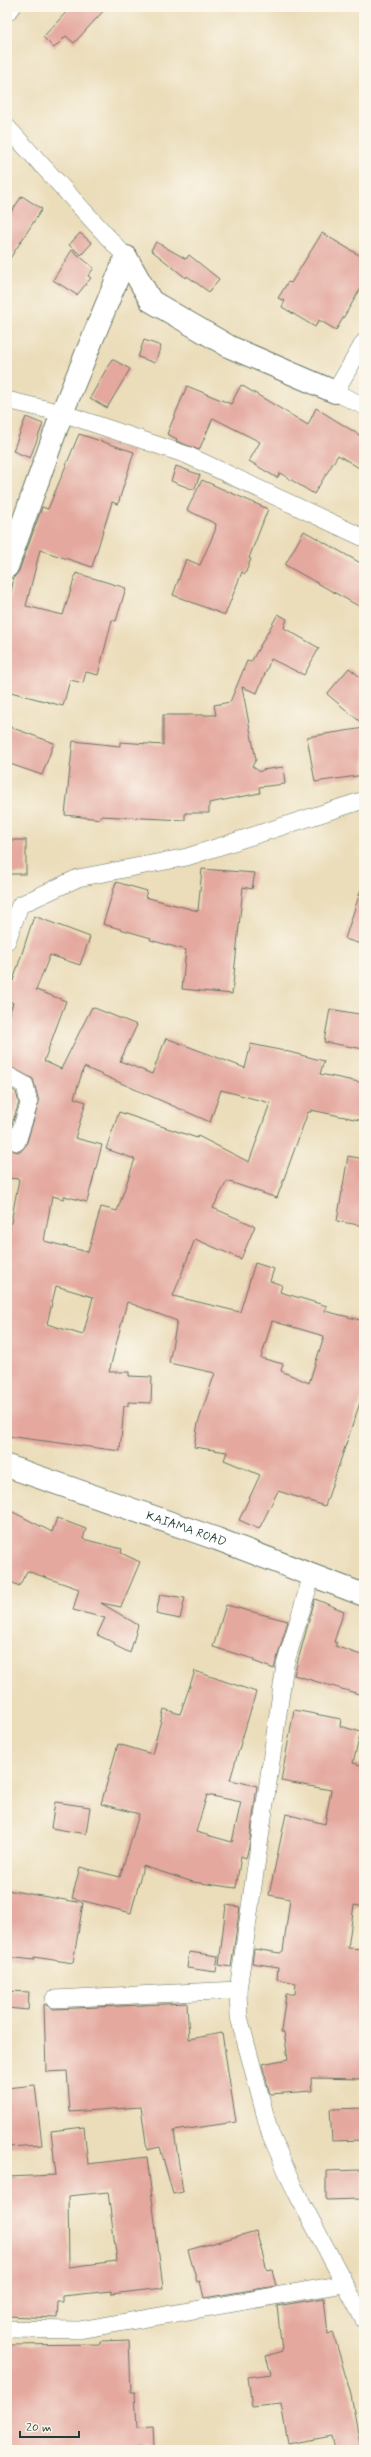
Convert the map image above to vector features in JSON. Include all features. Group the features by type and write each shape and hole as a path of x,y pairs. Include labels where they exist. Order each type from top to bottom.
{"main road":[{"path":"126,257 151,301 230,348 335,392"},
{"path":"7,567 62,413 126,257"},
{"name":"KAIAMA ROAD","path":"7,1466 209,1537 364,1595"}],"street":[{"path":"7,13 12,7"},
{"path":"7,127 126,257"},
{"path":"364,342 335,392 364,406"},
{"path":"7,400 62,413 187,455 364,538"},
{"path":"7,941 14,904 78,878 187,857 364,800"},
{"path":"7,1075 25,1085 29,1104 17,1142"},
{"path":"312,1575 285,1665 238,1990 239,2017 270,2133 294,2188 364,2320"},
{"path":"54,1999 238,1990"},
{"path":"7,2329 79,2330 344,2284"}],"building":[{"path":"71,7 107,7 74,43 66,36 54,48 43,37"},
{"path":"22,196 42,209 7,263 7,218"},
{"path":"80,233 92,243 81,255 69,245"},
{"path":"322,233 364,258 364,283 336,330 319,320 315,327 282,307 285,301 278,298 288,282 291,283"},
{"path":"156,242 186,259 189,255 219,279 209,292 187,276 186,278 151,250"},
{"path":"72,250 94,268 88,276 91,278 77,295 53,280"},
{"path":"144,340 161,346 155,363 138,357"},
{"path":"112,359 130,369 107,408 90,398"},
{"path":"241,385 308,425 316,408 364,438 364,471 338,455 314,494 280,473 277,478 249,461 260,442 213,418 199,450 176,441 177,439 167,434 187,386 231,404"},
{"path":"26,417 43,424 30,458 13,451"},
{"path":"79,434 134,452 118,504 112,502 92,567 40,550 26,606 63,615 76,573 126,588 116,621 112,620 98,675 86,672 83,683 70,680 63,706 7,691 7,613 14,577 19,571 42,507 48,509"},
{"path":"176,466 200,475 194,490 171,481"},
{"path":"202,480 268,509 249,558 251,559 245,574 242,572 225,615 173,595 186,559 200,565 215,531 216,524 187,510"},
{"path":"304,531 364,565 364,609 285,565"},
{"path":"278,614 287,619 284,628 319,648 304,675 271,659 257,693 242,687 256,760 252,766 260,772 262,770 283,767 285,784 259,787 260,793 209,803 209,813 185,813 185,820 100,816 100,819 65,815 73,741 120,746 120,742 163,745 163,715 216,715 214,705 230,702 247,661 251,662"},
{"path":"349,668 364,680 364,725 327,694"},
{"path":"7,726 54,743 42,775 7,763"},
{"path":"364,728 364,775 315,782 307,737"},
{"path":"7,840 26,840 26,874 7,874"},
{"path":"202,869 255,873 252,889 243,887 232,994 182,989 186,950 150,940 151,938 103,924 116,882 147,891 145,897 198,911"},
{"path":"361,889 364,890 364,945 345,939"},
{"path":"34,916 90,937 80,965 50,955 36,990 66,1001 44,1061 61,1069 92,1007 137,1025 120,1061 152,1074 166,1038 245,1068 251,1044 289,1052 324,1061 320,1074 364,1083 364,1121 311,1110 311,1112 308,1112 277,1198 227,1181 213,1208 255,1226 241,1259 195,1239 173,1296 240,1312 255,1263 274,1269 270,1281 282,1285 280,1292 327,1306 325,1311 364,1321 364,1391 325,1506 278,1491 259,1529 239,1520 260,1475 224,1460 227,1452 194,1447 198,1423 215,1373 169,1363 177,1321 127,1302 109,1372 129,1372 129,1376 152,1377 151,1403 128,1402 128,1406 124,1406 120,1451 7,1436 7,1232 9,1233 19,1179 7,1178 7,1145 14,1151 20,1152 26,1145 39,1102 33,1079 7,1065 7,1020 13,1003 7,1000 7,979 13,981","holes":["84,1067 210,1122 221,1090 270,1103 249,1162 198,1136 197,1138 119,1112 106,1149 135,1159 117,1211 101,1207 88,1252 44,1241 52,1196 64,1199 64,1196 87,1202 102,1145 75,1138 86,1102 74,1098","56,1286 93,1297 83,1335 47,1324","272,1321 324,1336 309,1383 281,1371 283,1364 261,1358"]},
{"path":"330,1009 364,1015 364,1049 324,1042"},
{"path":"7,1086 16,1092 19,1103 7,1139"},
{"path":"348,1156 364,1159 364,1226 337,1221"},
{"path":"7,1509 52,1532 57,1518 86,1529 83,1539 122,1549 121,1553 140,1562 121,1607 101,1603 138,1625 130,1653 114,1645 115,1643 97,1635 105,1618 73,1610 79,1589 27,1571 19,1586 7,1580"},
{"path":"160,1594 185,1598 180,1619 156,1614"},
{"path":"315,1599 344,1611 334,1642 337,1643 335,1646 364,1656 364,1679 359,1694 294,1675"},
{"path":"226,1605 288,1621 274,1669 253,1661 254,1659 213,1647"},
{"path":"195,1671 256,1692 230,1780 257,1786 249,1847 246,1858 241,1856 236,1888 193,1882 143,1866 131,1913 72,1898 80,1867 120,1877 139,1814 101,1804 118,1744 152,1754 164,1709 180,1714","holes":["207,1795 241,1802 232,1842 196,1832"]},
{"path":"294,1710 341,1719 340,1726 361,1732 353,1763 364,1766 364,1907 354,1905 348,1948 364,1949 364,2079 311,2078 312,2091 270,2094 262,2064 288,2059 284,2032 281,2032 286,1994 295,1994 296,1983 277,1979 278,1967 252,1963 254,1949 280,1953 283,1951 290,1899 269,1895 286,1814 325,1824 331,1790 281,1781"},
{"path":"55,1802 90,1807 86,1834 51,1828"},
{"path":"7,1890 83,1903 73,1963 34,1957 34,1960 7,1957"},
{"path":"226,1905 240,1907 231,1967 219,1965"},
{"path":"189,1952 218,1956 216,1972 187,1968"},
{"path":"7,1991 29,1992 28,2010 7,2008"},
{"path":"187,2003 189,2039 222,2033 236,2122 174,2131 183,2192 173,2194 160,2147 147,2150 141,2107 70,2112 67,2071 46,2072 44,2004 54,2009"},
{"path":"35,2085 42,2145 7,2147 7,2088"},
{"path":"364,2108 364,2140 332,2141 330,2109"},
{"path":"84,2127 88,2164 147,2157 163,2288 111,2294 111,2291 63,2296 63,2302 58,2302 57,2318 7,2316 7,2177 56,2175 51,2131","holes":["108,2192 117,2261 69,2267 68,2196"]},
{"path":"362,2170 362,2199 326,2200 326,2171"},
{"path":"256,2231 267,2270 272,2269 276,2286 204,2298 200,2281 197,2282 188,2250"},
{"path":"324,2298 328,2334 333,2332 351,2395 361,2450 335,2450 332,2436 288,2444 281,2404 252,2407 248,2377 271,2374 266,2356 282,2351 277,2306"},
{"path":"129,2340 131,2392 135,2392 137,2428 153,2427 154,2446 97,2450 7,2450 7,2345 100,2344 100,2341"}]}
